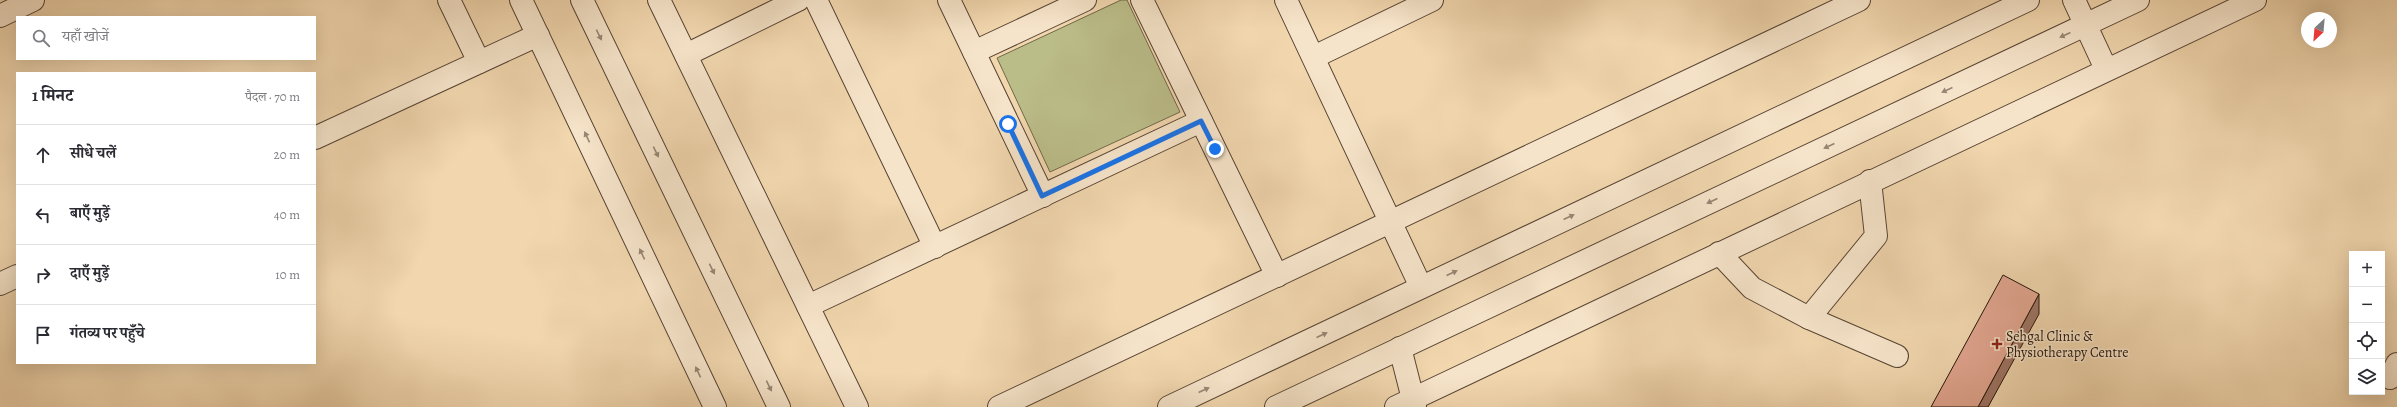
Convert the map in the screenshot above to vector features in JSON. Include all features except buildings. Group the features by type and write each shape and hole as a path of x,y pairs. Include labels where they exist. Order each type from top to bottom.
{"street":[{"path":"0,16 33,0"},
{"path":"449,0 479,62"},
{"path":"521,0 715,407"},
{"path":"582,0 779,407"},
{"path":"659,0 857,407"},
{"path":"686,55 798,0"},
{"path":"816,0 935,247"},
{"path":"949,0 1042,196"},
{"path":"974,52 1085,0"},
{"path":"1142,0 1277,276"},
{"path":"1286,0 1421,288"},
{"path":"1314,57 1432,0"},
{"path":"999,407 1859,0"},
{"path":"1169,407 2028,0"},
{"path":"2074,0 2106,68"},
{"path":"1276,407 2138,0"},
{"path":"1400,348 1408,404 2106,68 2255,0"},
{"path":"316,138 538,35"},
{"path":"808,306 1201,121"},
{"path":"1809,318 1876,236 1870,181"},
{"path":"1719,253 1752,288 1809,318 1897,356"},
{"path":"0,284 16,276"}],"green space":[{"path":"1121,0 1127,0 1180,112 1050,172 997,58"}],"place":[{"name":"Sehgal Clinic & Physiotherapy Centre","path":"1997,344"}],"route":[{"path":"1008,124 1042,196 1201,121 1215,149"}]}
